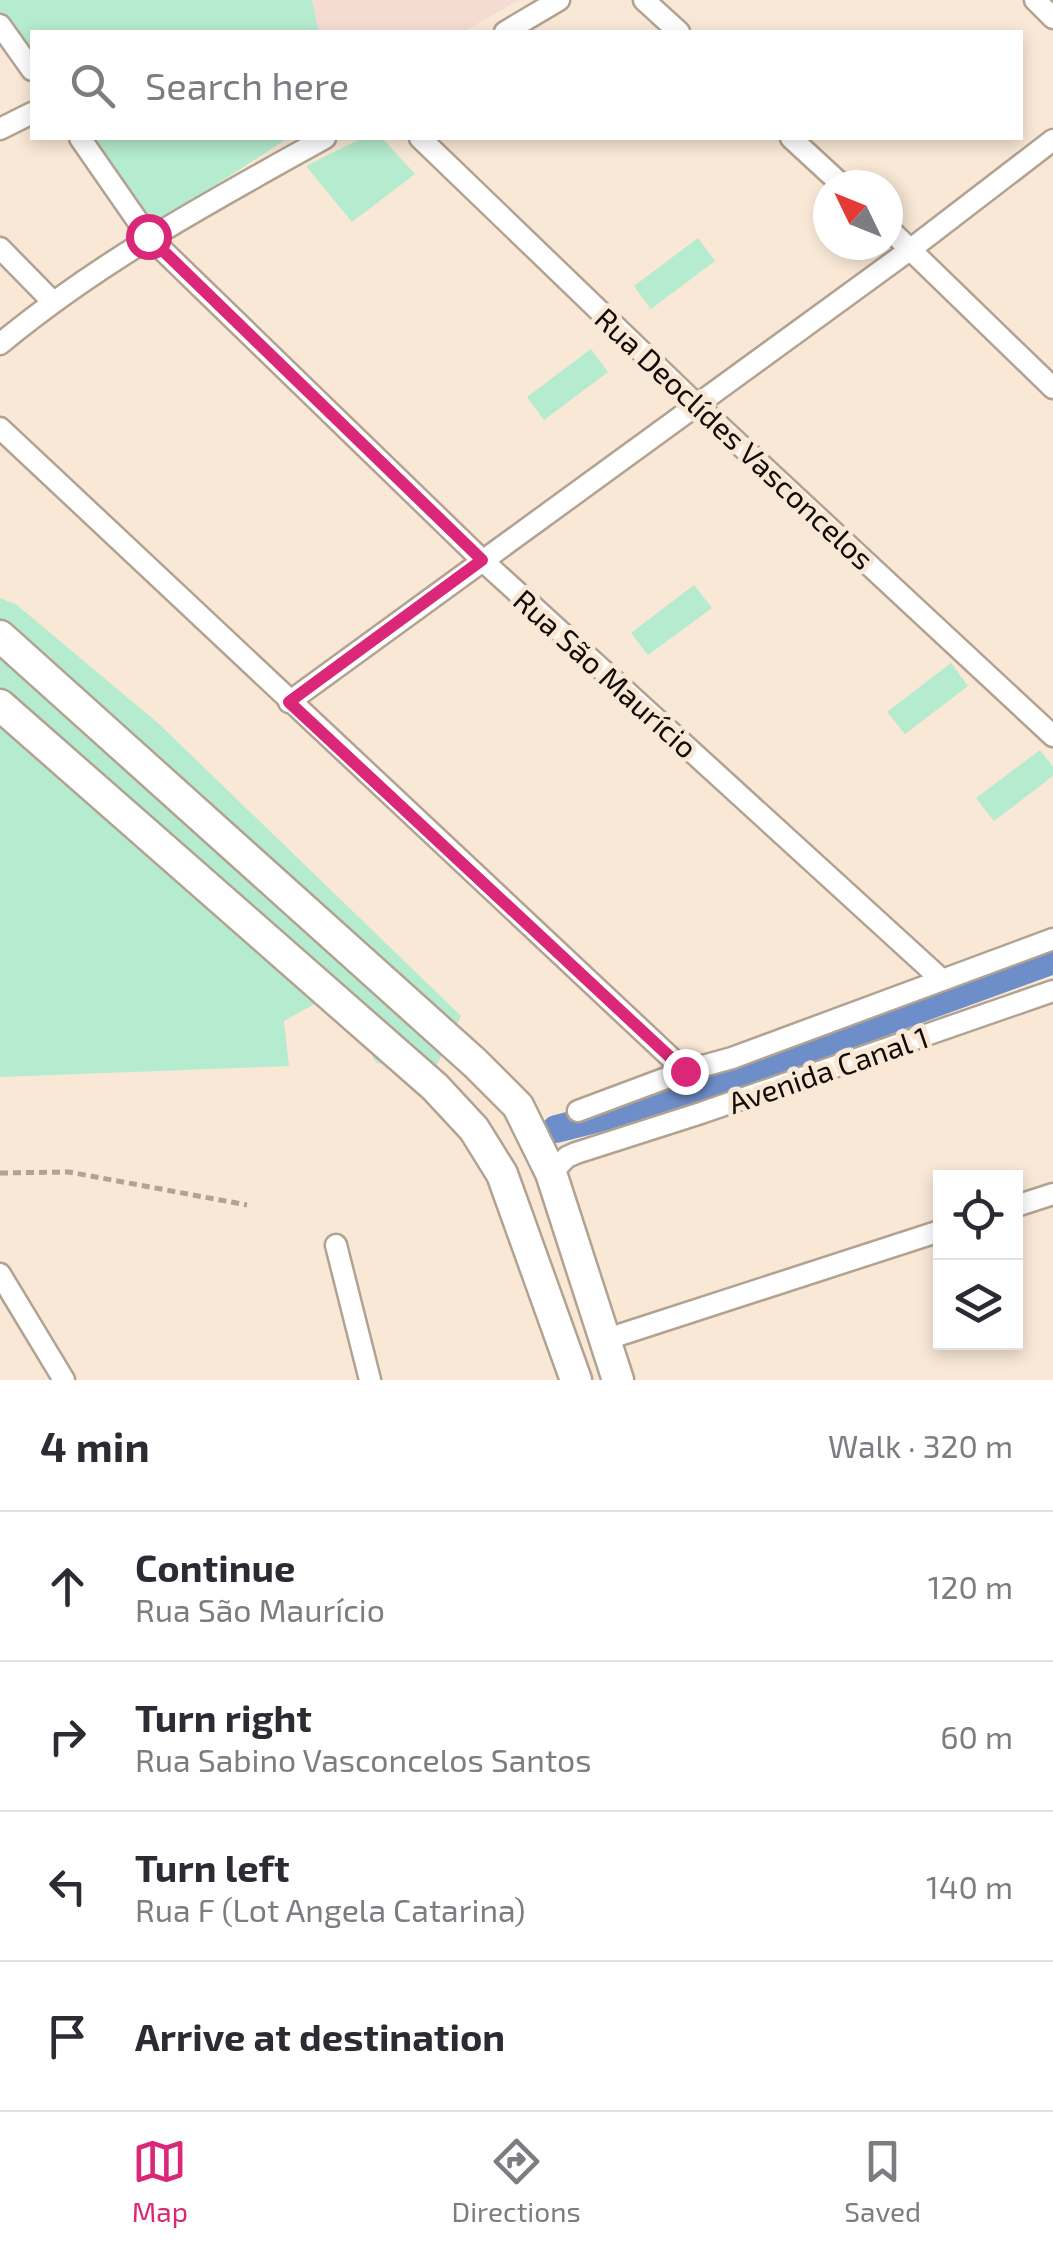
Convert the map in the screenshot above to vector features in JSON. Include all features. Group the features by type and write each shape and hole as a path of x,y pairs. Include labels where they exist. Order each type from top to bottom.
{"main road":[{"path":"0,636 518,1106 552,1173 618,1380"},
{"path":"0,706 435,1087 474,1130 502,1174 576,1380"}],"street":[{"path":"507,30 559,0"},
{"path":"644,0 677,30"},
{"path":"1035,0 1053,18"},
{"path":"4,37 30,68"},
{"path":"0,129 30,113"},
{"name":"Rua São Maurício","path":"81,140 148,236 482,560 941,979"},
{"path":"0,344 52,301 148,236 321,140"},
{"name":"Rua Deoclídes Vasconcelos","path":"422,140 697,405 1053,736"},
{"path":"793,140 826,170"},
{"path":"289,702 911,249 1053,140"},
{"path":"903,242 1053,388"},
{"path":"0,248 52,301"},
{"path":"0,428 685,1071"},
{"name":"Avenida Canal 1","path":"578,1110 732,1058 1053,939"},
{"name":"Avenida Canal 1","path":"552,1173 576,1153 1053,991"},
{"path":"1023,1204 1053,1194"},
{"path":"604,1340 933,1232"},
{"path":"336,1244 370,1380"},
{"path":"0,1274 64,1380"}],"path":[{"path":"0,1173 69,1172 247,1205"}],"shaded area":[{"path":"312,0 518,0 466,30 319,30"}],"green space":[{"path":"0,0 312,0 319,30 30,30 30,68 0,21"},
{"path":"76,140 285,140 139,235"},
{"path":"358,140 384,140 415,174 352,222 306,166"},
{"path":"698,238 715,261 651,309 634,286"},
{"path":"591,349 608,372 544,420 527,397"},
{"path":"694,585 712,608 648,655 631,633"},
{"path":"0,598 17,605 159,724 461,1016 434,1070 376,1063 338,991 284,1021 289,1066 0,1077"},
{"path":"951,663 968,686 905,734 887,712"},
{"path":"1040,750 1053,767 1053,776 994,821 976,798"}],"waterway":[{"path":"556,1129 667,1101 1053,960"}],"route":[{"path":"148,236 482,560 289,702 685,1071"}]}
